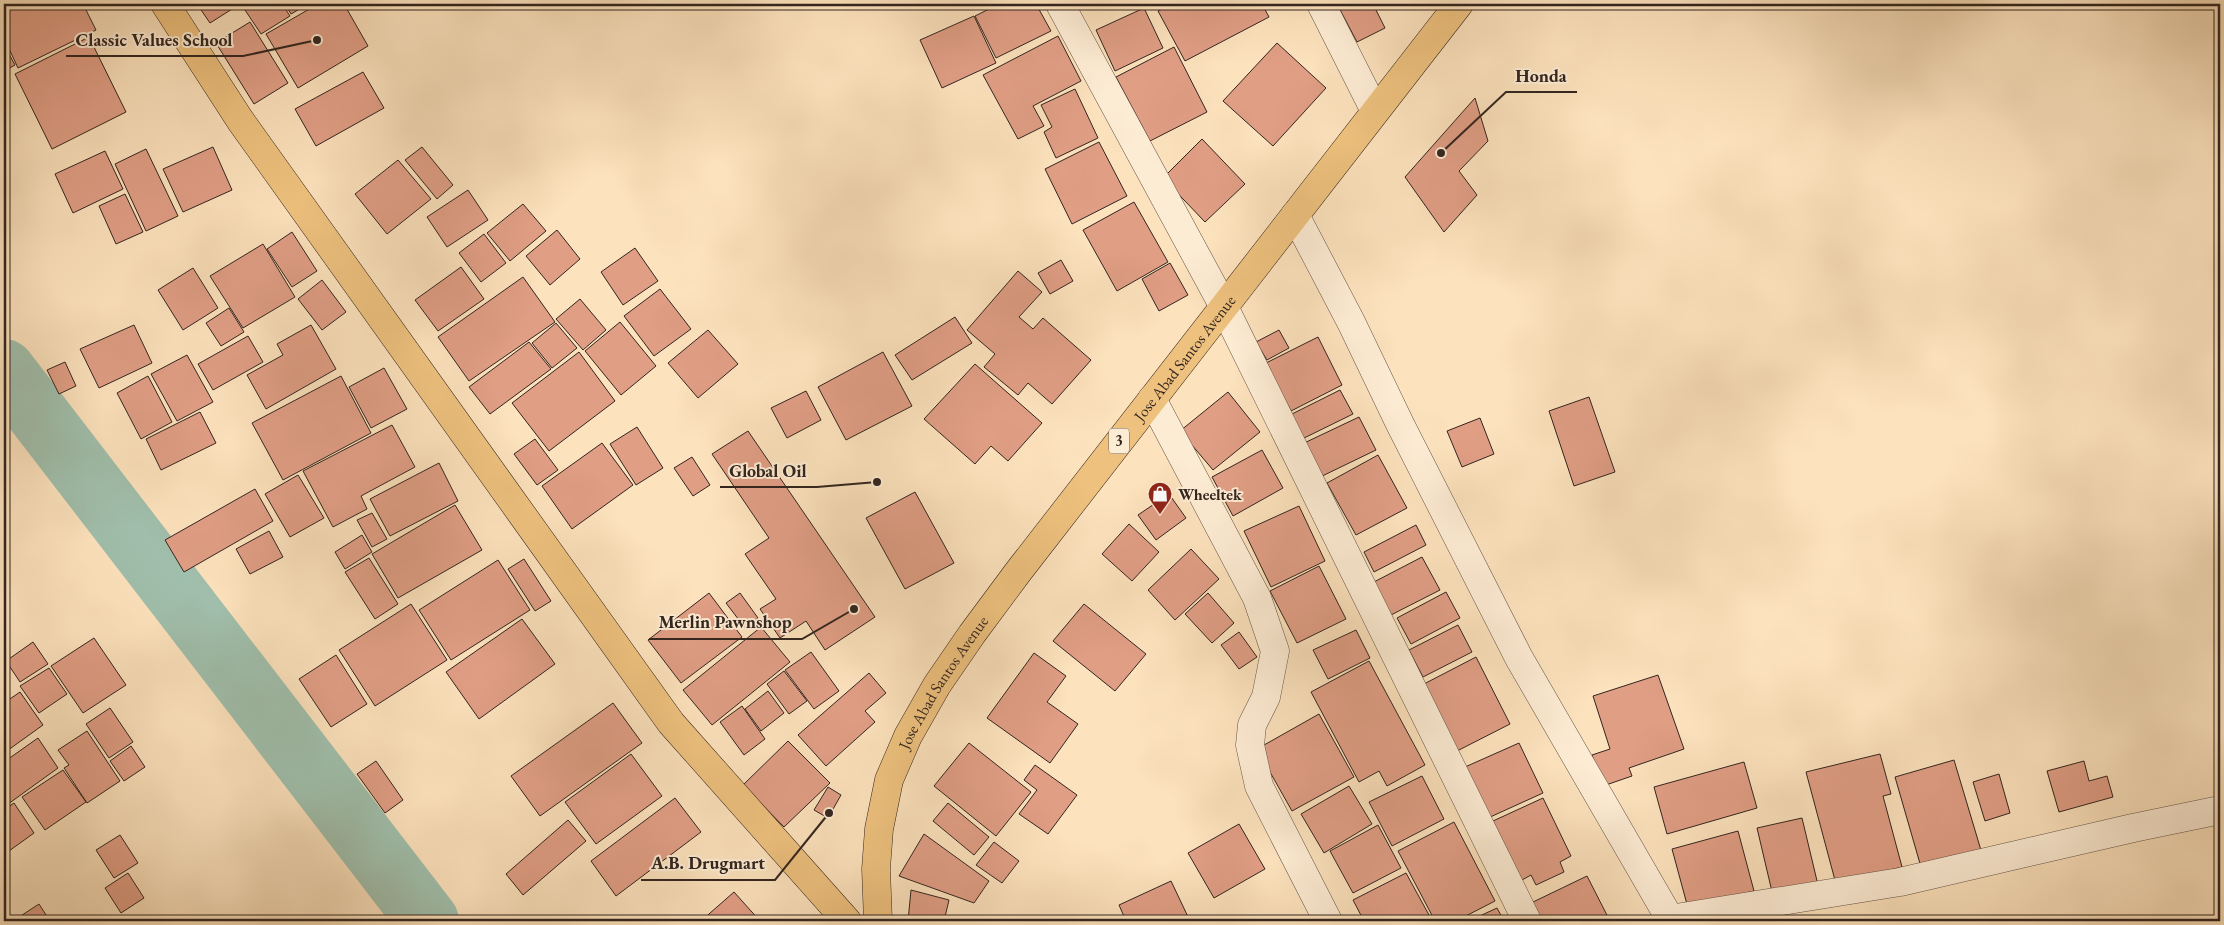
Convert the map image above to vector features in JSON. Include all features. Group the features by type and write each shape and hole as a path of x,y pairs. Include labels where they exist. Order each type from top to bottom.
{"main road":[{"path":"165,4 240,120 671,723 846,921"},
{"name":"Jose Abad Santos Avenue","path":"878,921 876,869 879,829 889,780 908,736 937,685 972,634 1152,399 1459,4"}],"street":[{"path":"1060,4 1224,307 1527,921"},
{"path":"1321,4 1376,111"},
{"path":"1295,215 1351,322 1519,658 1670,919 1900,882 2133,828 2220,810"},
{"path":"1152,399 1258,598 1275,651 1266,697 1252,725 1250,745 1259,786 1328,921"}],"building":[{"path":"4,4 83,4 96,30 18,68 4,38"},
{"path":"197,4 240,4 210,23"},
{"path":"248,4 282,4 290,16 261,34 243,7"},
{"path":"285,4 308,4 291,14"},
{"path":"318,4 344,4 368,46 298,88 266,34"},
{"path":"999,4 1036,4 1051,31 996,58 975,16"},
{"path":"1172,4 1262,4 1269,17 1185,61 1158,11"},
{"path":"1337,4 1373,4 1385,28 1357,42"},
{"path":"1144,8 1163,48 1115,71 1096,30"},
{"path":"974,16 996,63 942,88 920,40"},
{"path":"250,22 288,83 254,104 216,43"},
{"path":"1058,36 1081,81 1033,106 1044,126 1018,139 983,75"},
{"path":"89,37 126,112 52,149 15,74"},
{"path":"1277,43 1326,88 1273,146 1223,101"},
{"path":"4,45 15,65 4,71"},
{"path":"1174,47 1207,112 1150,141 1116,77"},
{"path":"363,72 384,108 316,146 295,109"},
{"path":"1075,89 1098,138 1056,158 1044,132 1052,127 1041,105"},
{"path":"1475,98 1488,141 1459,171 1477,195 1444,232 1405,177"},
{"path":"1202,139 1245,184 1205,222 1163,178"},
{"path":"1099,142 1127,196 1072,224 1045,169"},
{"path":"213,147 232,190 183,212 163,169"},
{"path":"422,147 453,185 437,199 405,160"},
{"path":"146,149 178,216 146,231 115,164"},
{"path":"105,151 123,189 73,213 55,174"},
{"path":"398,160 431,199 387,234 355,194"},
{"path":"468,190 488,220 447,247 427,217"},
{"path":"125,194 143,232 116,244 99,206"},
{"path":"1134,202 1168,262 1117,291 1083,230"},
{"path":"523,204 546,231 510,261 487,233"},
{"path":"557,230 580,259 550,285 526,256"},
{"path":"292,232 317,271 292,287 267,249"},
{"path":"484,234 506,263 481,282 459,253"},
{"path":"263,244 295,297 243,328 210,276"},
{"path":"635,248 658,281 623,305 601,272"},
{"path":"1061,260 1073,281 1050,294 1038,273"},
{"path":"1170,263 1188,295 1159,311 1142,279"},
{"path":"461,267 484,299 438,331 415,300"},
{"path":"193,268 218,308 183,330 158,290"},
{"path":"1018,271 1042,292 1019,317 1033,329 1043,318 1091,360 1052,404 1028,383 1018,395 984,367 995,354 967,330"},
{"path":"523,277 555,322 469,381 438,337"},
{"path":"322,280 346,312 322,330 298,299"},
{"path":"660,289 691,329 654,356 624,316"},
{"path":"580,299 606,330 583,350 556,319"},
{"path":"229,308 244,332 221,346 206,323"},
{"path":"955,317 972,343 912,380 895,355"},
{"path":"620,322 656,366 621,395 585,351"},
{"path":"556,323 577,348 552,368 532,343"},
{"path":"134,325 152,363 99,388 80,349"},
{"path":"311,325 336,369 266,409 247,375 283,355 277,344"},
{"path":"708,330 738,364 698,398 668,363"},
{"path":"1279,330 1289,348 1267,360 1256,342"},
{"path":"248,336 263,362 213,390 198,364"},
{"path":"1318,337 1342,385 1291,411 1266,363"},
{"path":"529,342 551,369 490,414 469,387"},
{"path":"579,352 615,401 549,451 512,403"},
{"path":"883,352 912,406 846,440 818,387"},
{"path":"187,355 213,402 177,421 151,374"},
{"path":"65,362 76,386 59,394 47,370"},
{"path":"975,364 1042,423 1008,461 991,446 975,464 924,419"},
{"path":"384,368 407,409 371,428 349,387"},
{"path":"148,376 172,422 141,439 117,393"},
{"path":"341,376 371,433 283,480 252,423"},
{"path":"1340,390 1353,414 1298,441 1286,417"},
{"path":"806,391 821,420 787,438 771,408"},
{"path":"1228,392 1260,432 1213,470 1180,431"},
{"path":"1589,397 1615,472 1574,486 1549,411"},
{"path":"200,412 216,443 161,470 146,439"},
{"path":"1359,417 1376,450 1316,479 1300,445"},
{"path":"1480,418 1494,454 1462,467 1447,431"},
{"path":"392,425 415,467 361,496 367,509 333,527 303,471"},
{"path":"637,427 663,468 636,485 610,444"},
{"path":"748,431 875,617 825,650 806,621 780,638 760,609 776,599 745,554 769,538 712,454"},
{"path":"535,439 558,470 537,485 514,454"},
{"path":"602,443 633,485 572,529 542,486"},
{"path":"1262,450 1283,488 1233,516 1212,477"},
{"path":"1378,455 1407,508 1356,535 1327,483"},
{"path":"692,457 710,485 693,496 674,468"},
{"path":"439,463 458,501 390,536 370,499"},
{"path":"298,475 324,518 290,537 265,494"},
{"path":"255,489 273,521 184,572 165,540"},
{"path":"915,492 954,563 905,589 866,518"},
{"path":"1169,494 1186,518 1156,540 1138,515"},
{"path":"455,505 482,550 398,598 372,554"},
{"path":"1299,506 1325,561 1271,587 1244,531"},
{"path":"372,513 387,539 372,547 357,520"},
{"path":"1129,524 1159,552 1132,581 1102,554"},
{"path":"1416,525 1426,545 1374,572 1364,552"},
{"path":"269,531 283,557 250,574 236,549"},
{"path":"362,535 372,552 345,569 335,552"},
{"path":"1191,549 1219,579 1175,620 1148,590"},
{"path":"1422,557 1440,590 1389,616 1372,583"},
{"path":"369,558 398,604 375,619 345,572"},
{"path":"524,559 551,601 535,611 508,569"},
{"path":"498,560 530,610 451,660 419,610"},
{"path":"1319,566 1346,619 1297,643 1270,591"},
{"path":"1446,592 1460,618 1411,644 1397,618"},
{"path":"709,593 742,637 681,683 648,640"},
{"path":"740,593 758,618 745,628 726,603"},
{"path":"1208,593 1234,623 1212,643 1185,614"},
{"path":"411,604 447,660 375,706 339,650"},
{"path":"1084,604 1146,654 1115,691 1053,641"},
{"path":"522,619 555,664 479,719 446,672"},
{"path":"1458,625 1472,652 1423,677 1409,650"},
{"path":"761,627 790,662 712,725 683,690"},
{"path":"1356,630 1370,658 1328,679 1313,650"},
{"path":"1239,632 1257,657 1239,669 1221,645"},
{"path":"94,638 126,685 83,713 51,666"},
{"path":"33,642 48,664 20,682 6,661"},
{"path":"811,652 839,691 814,709 785,670"},
{"path":"1034,653 1066,676 1047,702 1078,724 1050,763 987,718"},
{"path":"336,655 367,704 331,727 299,679"},
{"path":"1476,657 1510,724 1457,751 1422,685"},
{"path":"1369,661 1425,765 1387,786 1379,771 1359,782 1311,692"},
{"path":"49,668 67,694 39,713 20,686"},
{"path":"784,671 807,701 789,714 767,684"},
{"path":"869,673 886,693 865,711 875,722 826,766 798,735"},
{"path":"1658,675 1684,749 1629,768 1632,776 1603,786 1592,755 1610,749 1593,696"},
{"path":"768,691 784,713 761,731 745,709"},
{"path":"20,692 43,725 4,753 4,703"},
{"path":"613,703 642,743 540,816 511,776"},
{"path":"742,706 765,739 744,755 720,722"},
{"path":"110,708 133,742 109,758 86,724"},
{"path":"1319,714 1354,777 1292,811 1257,749"},
{"path":"87,731 120,781 87,803 64,768 69,765 58,750"},
{"path":"38,738 58,768 4,807 4,762"},
{"path":"788,741 830,783 784,827 743,785"},
{"path":"969,743 1031,792 996,836 934,786"},
{"path":"1519,743 1543,793 1488,818 1465,767"},
{"path":"131,746 145,767 124,781 110,761"},
{"path":"631,754 662,796 596,844 565,802"},
{"path":"1880,754 1891,794 1883,796 1902,867 1836,884 1806,772"},
{"path":"1954,760 1983,857 1923,874 1895,777"},
{"path":"376,761 403,800 385,813 357,774"},
{"path":"2084,761 2089,781 2107,776 2113,797 2059,812 2047,771"},
{"path":"1744,762 1757,808 1667,834 1654,787"},
{"path":"1035,765 1077,795 1048,834 1019,814 1037,790 1024,780"},
{"path":"63,770 86,802 45,830 22,797"},
{"path":"1999,774 2010,813 1985,821 1973,782"},
{"path":"1422,776 1444,819 1392,846 1369,802"},
{"path":"1349,786 1372,824 1324,853 1301,814"},
{"path":"828,787 841,795 828,818 814,810"},
{"path":"675,798 701,832 616,896 591,861"},
{"path":"1543,798 1571,856 1560,862 1564,872 1536,885 1531,875 1522,880 1493,821"},
{"path":"14,803 34,833 9,851 4,843 4,810"},
{"path":"948,803 989,837 974,855 933,821"},
{"path":"1802,818 1818,885 1773,896 1757,828"},
{"path":"568,820 586,841 523,895 506,874"},
{"path":"1454,822 1495,901 1456,921 1435,921 1398,851"},
{"path":"1239,824 1265,869 1214,898 1188,853"},
{"path":"1378,825 1401,868 1353,893 1330,851"},
{"path":"1738,831 1754,891 1688,908 1672,849"},
{"path":"924,834 989,881 974,903 899,876"},
{"path":"120,835 138,863 114,878 96,850"},
{"path":"994,842 1019,861 1002,883 976,865"},
{"path":"128,873 144,898 121,913 105,888"},
{"path":"1406,873 1429,915 1416,921 1364,921 1353,900"},
{"path":"1587,876 1610,921 1540,921 1531,903"},
{"path":"1171,881 1190,921 1126,921 1119,905"},
{"path":"911,890 949,900 944,921 908,921"},
{"path":"734,892 760,921 701,921"},
{"path":"39,904 50,921 13,921"},
{"path":"1497,908 1504,921 1469,921"}],"waterway":[{"path":"4,370 428,921"}],"place":[{"name":"Classic Values School","path":"317,40"},
{"name":"Honda","path":"1441,153"},
{"name":"Global Oil","path":"877,482"},
{"name":"Wheeltek","path":"1160,515"},
{"name":"Merlin Pawnshop","path":"854,609"},
{"name":"A.B. Drugmart","path":"829,813"}]}
